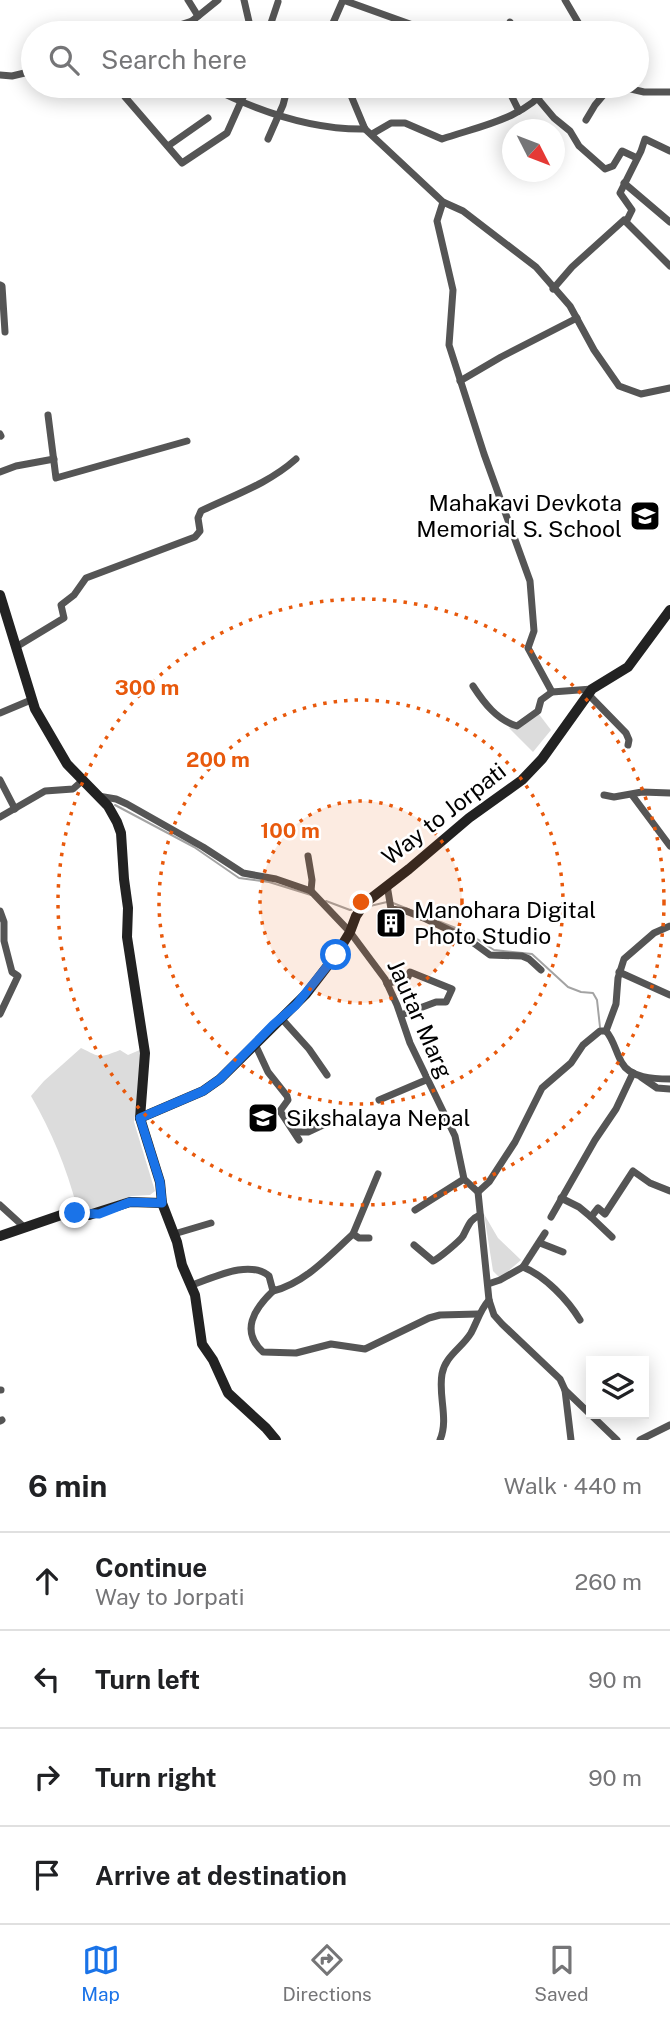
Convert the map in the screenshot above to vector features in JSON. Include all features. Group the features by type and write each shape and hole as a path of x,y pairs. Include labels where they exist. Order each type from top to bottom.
{"street":[{"path":"188,0 195,19"},
{"path":"189,21 218,0"},
{"path":"244,0 249,21"},
{"path":"334,21 343,0 402,21"},
{"path":"565,0 577,21"},
{"path":"274,21 278,2"},
{"path":"0,75 21,74"},
{"path":"649,92 670,92"},
{"path":"126,98 180,162 184,163 223,138 243,98"},
{"path":"235,98 279,116 322,126 369,132 391,123 405,123 443,139 502,121 538,99 554,118 570,131 579,146 605,169 613,166 622,151 636,158"},
{"path":"268,139 284,98"},
{"path":"353,98 369,132 443,202 463,211 536,267 577,318 594,350 619,386 641,394 670,388"},
{"path":"512,98 519,111"},
{"path":"586,120 601,98"},
{"path":"168,146 208,118"},
{"path":"627,220 632,210 620,193 645,139 670,151"},
{"path":"624,183 670,222"},
{"path":"443,202 437,220 453,290 449,345 530,581 534,631 528,648 552,692"},
{"path":"553,289 572,267 617,225 624,219 627,220"},
{"path":"627,220 670,266"},
{"path":"0,285 5,331"},
{"path":"460,381 577,318"},
{"path":"48,415 56,478 187,441"},
{"path":"0,472 54,459"},
{"path":"16,647 64,618 61,605 74,595 86,578 195,537 200,531 198,518 201,511 283,471 296,459"},
{"path":"0,595 32,700 57,748 82,781 113,814 121,833 128,908 127,937 145,1053 140,1118 160,1182 162,1203 182,1265 192,1285 202,1344 213,1360 226,1390 267,1428 276,1440"},
{"name":"Way to Jorpati","path":"140,1118 203,1091 220,1079 310,989 351,932 356,915 365,903 469,818 522,780 558,738 590,691 628,667 669,614"},
{"path":"473,686 481,700 491,706 499,717 517,726 538,711 541,700 552,692 590,691 626,733 628,745"},
{"path":"0,713 32,700"},
{"path":"0,780 15,809"},
{"path":"0,817 45,791 73,789 82,781"},
{"path":"604,795 614,797 642,792 670,793"},
{"path":"632,795 670,846"},
{"name":"Jautar Marg","path":"98,796 127,804 243,873 276,879 311,891 351,932 375,962 387,984 426,1080 455,1136 464,1179"},
{"path":"309,856 311,891"},
{"path":"387,885 393,910 405,911 447,929 490,954 522,956 541,970"},
{"path":"0,911 12,972 19,976 0,1014"},
{"path":"670,926 654,933 624,959 619,972 616,1004 606,1031 622,1065 657,1088 670,1088"},
{"path":"387,984 408,977 410,972 452,989 446,1002 436,1002 401,1015"},
{"path":"619,972 670,995"},
{"path":"281,1018 309,1049 327,1075"},
{"path":"478,1192 489,1182 515,1142 542,1088 571,1063 583,1045 600,1031 606,1031"},
{"path":"255,1044 268,1072 287,1096 288,1100 280,1111 299,1140"},
{"path":"637,1075 670,1079"},
{"path":"551,1217 595,1140 637,1075"},
{"path":"379,1100 426,1080"},
{"path":"295,1132 316,1130 323,1125"},
{"path":"591,1217 598,1209 605,1214 633,1171 670,1191"},
{"path":"378,1174 353,1234 303,1279 273,1291 251,1318 250,1325 256,1345 263,1352 296,1353 331,1344 365,1349 429,1318 478,1314"},
{"path":"415,1210 464,1179 478,1192 489,1300 494,1315 560,1379 565,1390 571,1440"},
{"path":"561,1198 579,1207 612,1237"},
{"path":"0,1236 67,1213 99,1214 130,1202 162,1203"},
{"path":"0,1205 23,1226"},
{"path":"414,1245 433,1261 436,1260 458,1242 472,1219 480,1215"},
{"path":"174,1234 211,1223"},
{"path":"488,1284 523,1267 545,1233"},
{"path":"353,1234 359,1238 369,1238"},
{"path":"540,1242 564,1252"},
{"path":"523,1267 534,1272 553,1289 580,1320"},
{"path":"192,1285 225,1274 258,1269 269,1276 273,1291"},
{"path":"440,1440 444,1424 442,1371 468,1337 478,1314 489,1300"},
{"path":"565,1390 617,1440"},
{"path":"640,1440 670,1425"}],"shaded area":[{"path":"535,709 551,730 533,752 509,728"},
{"path":"81,1048 99,1056 120,1050 128,1055 142,1049 134,1122 155,1191 150,1195 132,1196 89,1211 77,1207 58,1150 31,1096"},
{"path":"484,1214 498,1238 521,1260 500,1278 493,1271"}],"waterway":[{"path":"115,805 194,847 239,878 269,882 311,895"},
{"path":"326,901 354,909"},
{"path":"370,906 387,902"},
{"path":"393,903 468,933 494,950 532,954 568,987 593,993 597,1000 600,1027"}],"place":[{"name":"Mahakavi Devkota Memorial S. School","path":"645,516"},
{"name":"Manohara Digital Photo Studio","path":"391,923"},
{"name":"Sikshalaya Nepal","path":"263,1118"}],"route":[{"path":"75,1213 99,1214 130,1202 162,1203 160,1182 140,1118 203,1091 220,1079 296,1005 336,955"}]}
